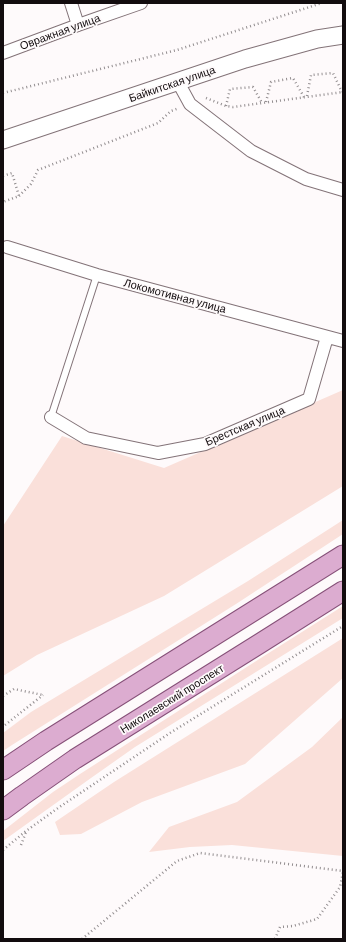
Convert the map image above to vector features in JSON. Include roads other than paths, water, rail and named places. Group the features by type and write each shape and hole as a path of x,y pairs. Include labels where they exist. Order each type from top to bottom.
{"main road":[{"name":"Байкитская улица","path":"3,140 245,59 317,39 343,35"},
{"path":"3,770 53,736 343,555"},
{"name":"Николаевский проспект","path":"3,810 75,759 343,591"}],"street":[{"path":"71,3 78,25"},
{"name":"Овражная улица","path":"3,53 140,3"},
{"path":"178,82 190,104 251,151 306,179 343,190"},
{"name":"Локомотивная улица","path":"7,247 97,275 343,341"},
{"name":"Брестская улица","path":"51,417 86,438 158,453 205,444 309,399 327,337"}],"lane":[{"path":"51,417 97,275"}]}
